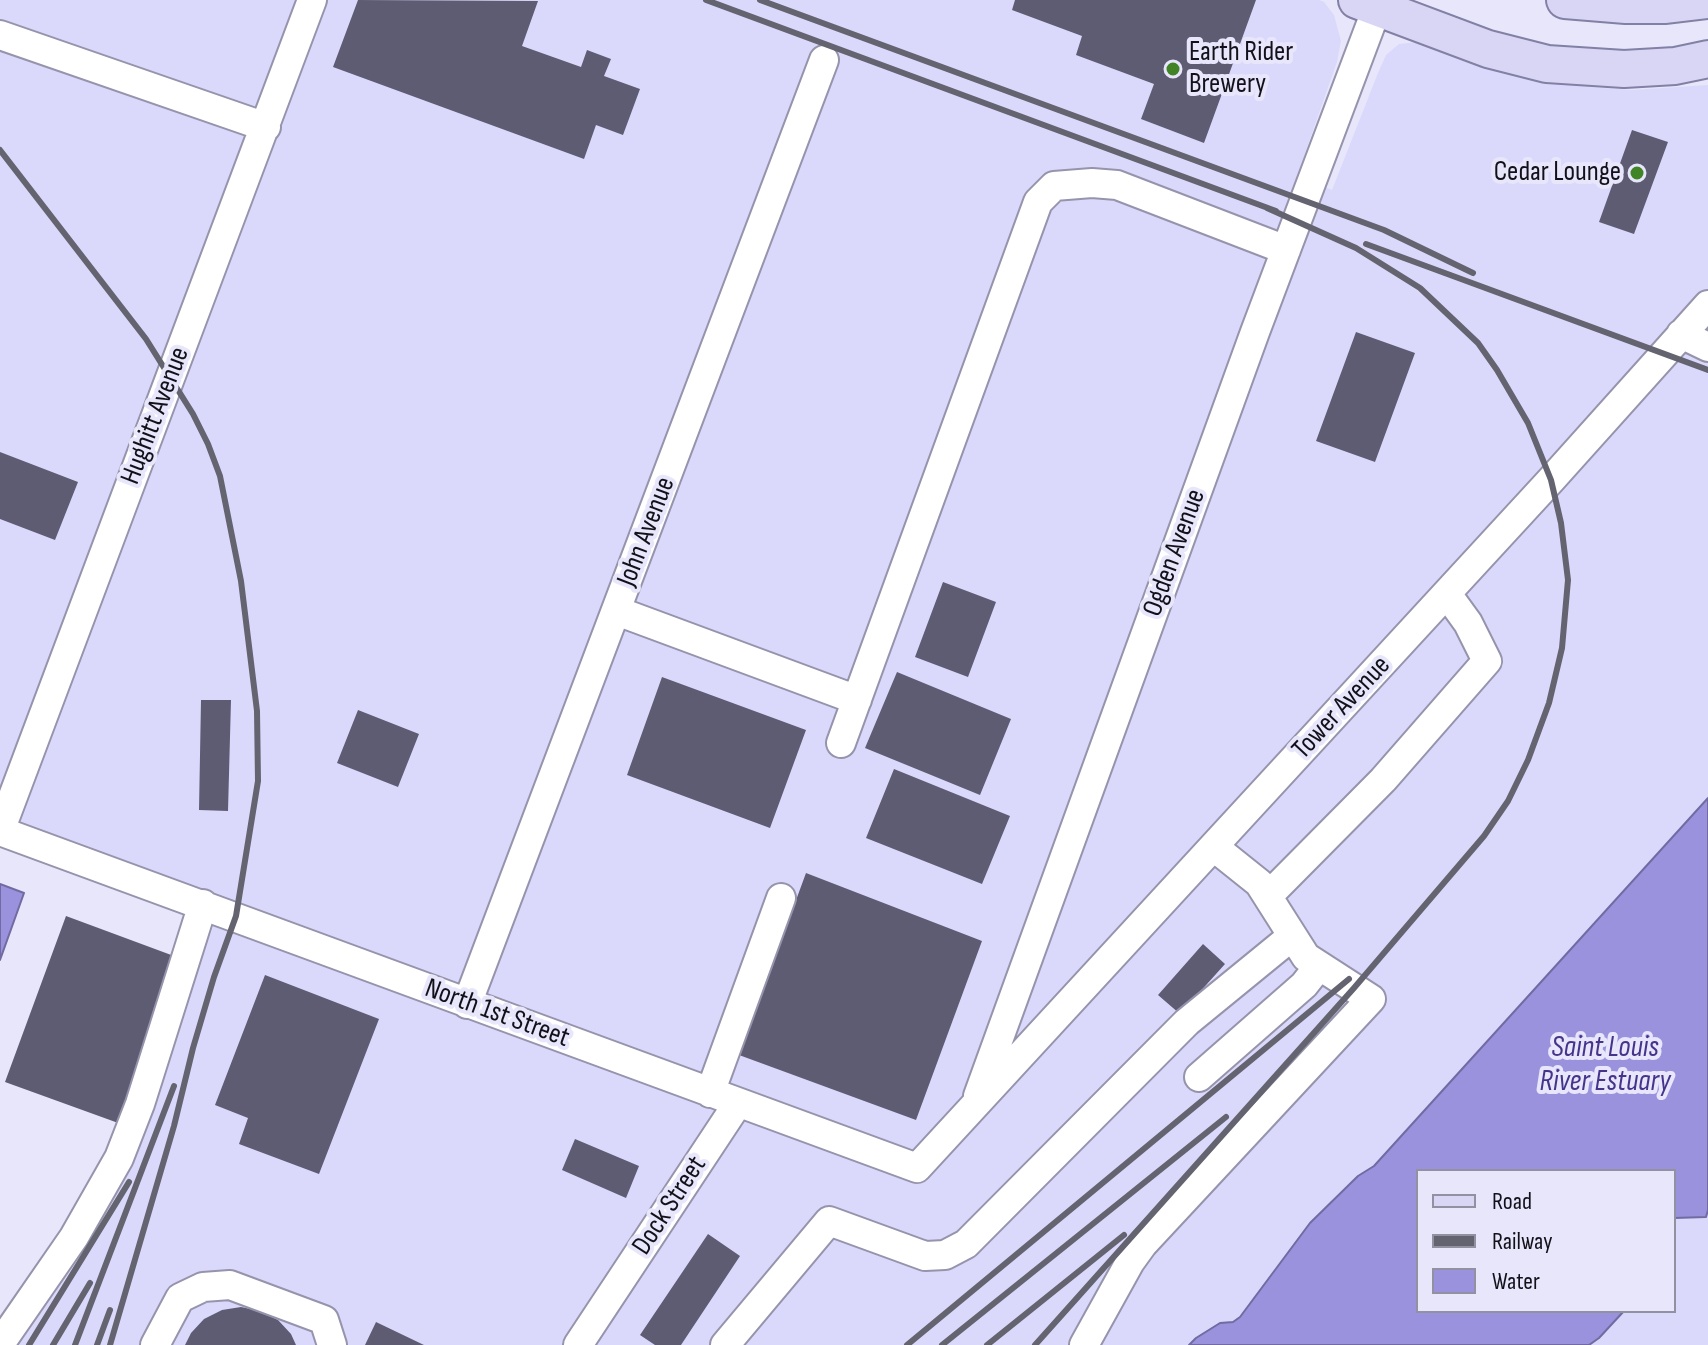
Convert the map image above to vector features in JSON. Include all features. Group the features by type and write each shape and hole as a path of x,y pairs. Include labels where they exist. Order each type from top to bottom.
{"main road":[{"path":"1565,0 1666,5 1707,0"},
{"path":"1372,3 1488,49 1547,64 1624,69 1675,66 1708,59"}],"street":[{"name":"Hughitt Avenue","path":"0,831 312,0"},
{"name":"Ogden Avenue","path":"973,1108 1286,250 1372,3"},
{"path":"0,35 266,127"},
{"name":"John Avenue","path":"467,1004 824,60"},
{"path":"841,743 1038,202 1054,186 1117,185 1286,250"},
{"name":"Tower Avenue","path":"973,1108 1447,594 1708,305"},
{"path":"1681,334 1708,347"},
{"path":"1268,896 1383,780 1487,661 1468,623 1447,594"},
{"path":"617,611 857,700"},
{"name":"North 1st Street","path":"0,831 917,1168 973,1108"},
{"path":"1084,1345 1143,1244 1371,999 1306,957 1268,896 1250,875 1214,847"},
{"path":"710,1093 781,898"},
{"path":"0,1344 74,1237 119,1158 140,1104 203,904"},
{"path":"725,1345 829,1221 925,1256 945,1255 966,1244 1187,1022 1291,937"},
{"path":"1199,1077 1304,985 1319,966"},
{"name":"Dock Street","path":"578,1345 738,1103"},
{"path":"155,1345 180,1298 203,1287 230,1285 324,1320 332,1345"}],"shaded area":[{"path":"0,0 1319,0 1334,15 1341,41 1337,62 1297,176 1332,190 1386,55 1399,44 1417,42 1550,80 1590,87 1632,90 1708,85 1708,798 1374,1166 1358,1176 1240,1317 1233,1322 1220,1323 1189,1345 0,1345 0,1318 41,1285 152,1094 219,911 0,831"},
{"path":"1708,1210 1708,1345 1589,1345 1622,1313 1676,1313 1676,1218 1705,1217"}],"water":[{"name":"Saint Louis River Estuary","path":"1708,798 1706,1217 1676,1218 1676,1169 1416,1169 1416,1313 1622,1313 1589,1345 1189,1345 1220,1323 1233,1322 1240,1317 1310,1223 1358,1176 1374,1166"},
{"path":"0,884 24,893 0,960"}],"building":[{"path":"358,0 538,1 522,46 581,67 587,50 611,59 604,76 640,89 623,135 596,125 584,159 333,67"},
{"name":"Earth Rider Brewery","path":"1015,0 1256,0 1204,143 1141,119 1154,84 1076,55 1082,36 1012,10"},
{"name":"Cedar Lounge","path":"1632,130 1668,142 1634,234 1599,222"},
{"path":"1356,332 1415,353 1375,462 1316,441"},
{"path":"0,452 78,482 55,540 0,519"},
{"path":"943,582 996,602 968,677 915,657"},
{"path":"897,672 1011,719 980,795 865,748"},
{"path":"662,677 806,730 770,828 627,775"},
{"path":"201,700 231,700 228,811 199,810"},
{"path":"358,710 419,734 398,787 337,763"},
{"path":"894,769 1010,816 982,884 866,838"},
{"path":"806,873 982,941 916,1120 739,1055"},
{"path":"66,916 182,959 121,1124 5,1082"},
{"path":"1203,944 1225,964 1180,1014 1158,995"},
{"path":"265,975 379,1019 319,1174 239,1144 248,1118 215,1105"},
{"path":"575,1139 639,1166 626,1198 562,1170"},
{"path":"708,1234 740,1256 681,1345 655,1345 640,1335"},
{"path":"241,1307 260,1311 278,1320 296,1345 185,1345 204,1319 222,1310"},
{"path":"376,1322 424,1345 365,1345"}],"railway":[{"path":"706,0 1276,211"},
{"path":"760,0 1384,230 1473,273"},
{"path":"0,150 146,339 208,444 220,476 241,581 257,711 258,781 236,916 193,1048 174,1126 110,1345"},
{"path":"1035,1345 1354,988 1484,836 1508,801 1528,760 1549,703 1562,648 1568,580 1561,523 1551,480 1528,423 1497,370 1478,343 1420,288 1356,248 1267,208"},
{"path":"1366,244 1708,370"},
{"path":"907,1345 1349,979"},
{"path":"75,1345 174,1086"},
{"path":"942,1345 1226,1117"},
{"path":"29,1345 129,1182"},
{"path":"987,1345 1124,1235"},
{"path":"53,1345 90,1283"},
{"path":"97,1345 110,1310"}],"place":[{"name":"Earth Rider Brewery","path":"1173,69"},
{"name":"Cedar Lounge","path":"1637,173"}]}
